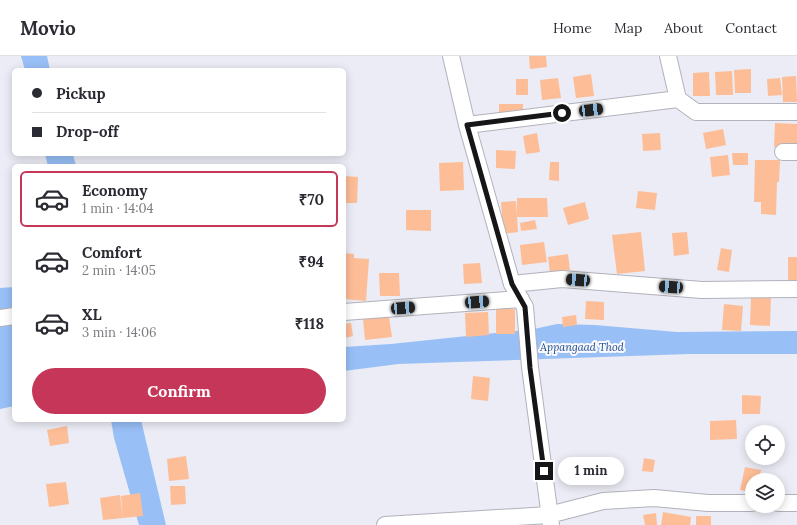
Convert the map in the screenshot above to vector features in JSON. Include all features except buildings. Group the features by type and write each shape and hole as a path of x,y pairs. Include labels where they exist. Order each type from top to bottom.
{"street":[{"path":"451,56 467,125 512,284 523,303 550,520"},
{"path":"668,56 678,99 696,112 797,112"},
{"path":"467,125 678,99"},
{"path":"512,284 562,279 702,290 797,289"},
{"path":"346,312 523,303"},
{"path":"0,318 12,316"},
{"path":"385,525 550,520 603,501 654,498 708,503 745,503"},
{"path":"785,503 797,503"}],"water":[{"path":"21,56 47,56 50,68 24,68"},
{"path":"46,156 74,156 76,164 48,164"},
{"path":"12,287 12,313 0,315 0,288"},
{"path":"12,321 12,406 0,409 0,322"},
{"name":"Appangaad Thod","path":"557,324 595,325 677,332 797,331 797,354 689,354 398,364 346,371 346,347 391,344 534,329"},
{"path":"111,422 141,422 166,525 139,525 114,438"}],"route":[{"path":"544,471 530,368 525,307 512,284 467,125 562,113"}]}
